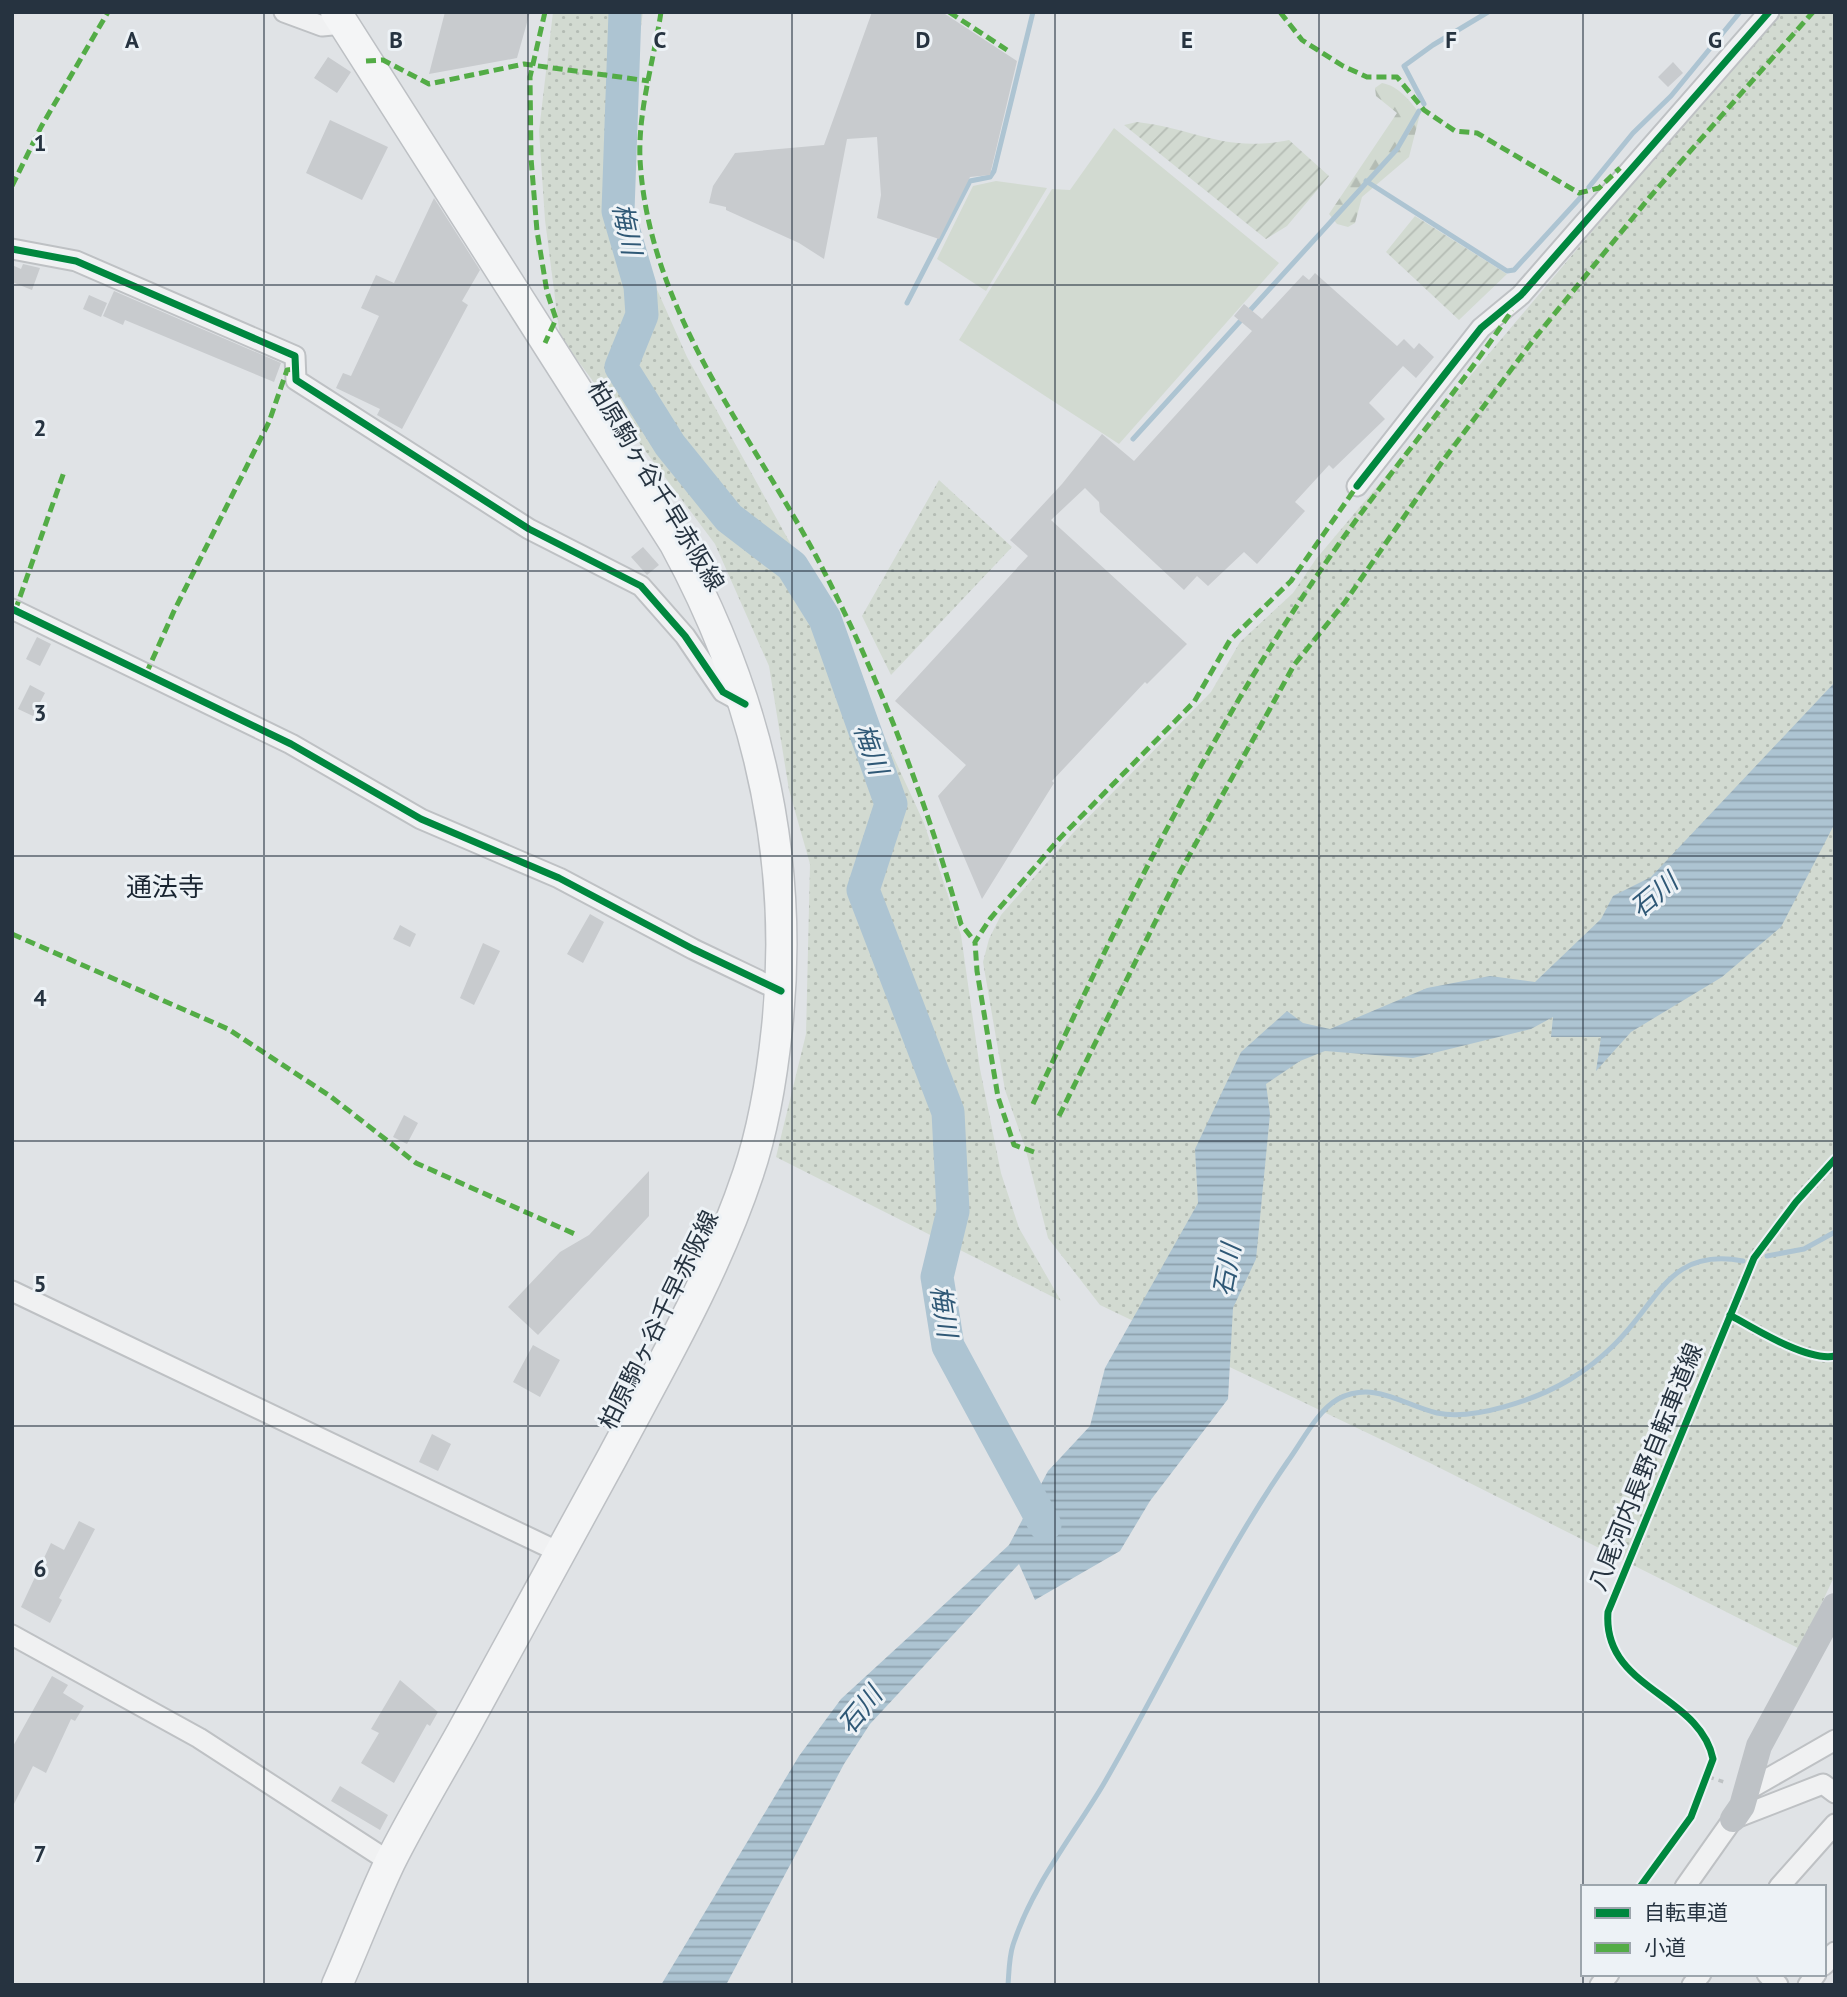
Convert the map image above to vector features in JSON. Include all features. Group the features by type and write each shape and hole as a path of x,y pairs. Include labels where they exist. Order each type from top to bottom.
{"main road":[{"name":"柏原駒ヶ谷千早赤阪線","path":"337,1985 390,1862 561,1553 713,1265 750,1170 767,1099 781,991 783,914 775,831 765,778 745,704 716,626 676,544 340,18"}],"street":[{"path":"284,12 322,26 340,18"},
{"path":"1357,486 1481,328 1521,295 1769,12"},
{"path":"12,249 76,261 295,356 296,380 313,393 529,529 642,586 685,636 723,692 745,704"},
{"path":"12,609 291,744 421,819 559,878 693,949 781,991"},
{"path":"12,1292 561,1553"},
{"path":"1686,1885 1733,1819 1746,1791 1759,1746 1835,1606"},
{"path":"12,1635 199,1738 390,1862"},
{"path":"1746,1791 1835,1740"},
{"path":"1733,1819 1823,1784 1835,1793"},
{"path":"1781,1885 1835,1824"}],"path":[{"path":"1706,1784 1712,1768"}],"green space":[{"path":"553,12 643,12 629,111 628,179 635,240 687,357 860,669 882,732 924,823 961,935 980,1069 1001,1173 1019,1228 1061,1301 776,1157 806,1034 810,864 789,790 769,666 715,544 560,337 545,220 539,131"},
{"path":"1777,12 1835,12 1835,1575 1800,1649 1428,1462 1100,1305 1048,1238 1025,1147 1005,1090 983,962 989,939 1001,915 1072,834 1211,692 1240,642 1293,593 1316,559"},
{"path":"1382,83 1399,91 1420,114 1409,157 1362,197 1355,223 1348,227 1337,224 1329,214 1397,113 1376,96 1375,88"},
{"path":"1137,122 1228,142 1246,144 1289,140 1329,176 1287,226 1266,239 1124,125"},
{"path":"1114,128 1279,263 1119,444 959,340 1052,189 1070,190"},
{"path":"996,181 1047,188 986,291 937,259 973,186"},
{"path":"1415,216 1507,274 1459,320 1386,252"},
{"path":"939,480 1012,547 891,675 862,616"}],"water":[{"name":"石川","path":"1835,682 1835,823 1781,927 1722,977 1631,1032 1596,1071 1601,1037 1551,1037 1553,1017 1531,1029 1413,1058 1325,1051 1300,1061 1266,1084 1270,1114 1256,1259 1233,1308 1228,1399 1150,1501 1120,1551 1035,1600 1019,1564 870,1724 844,1764 726,1985 661,1985 799,1756 841,1699 1009,1545 1048,1471 1090,1426 1105,1368 1198,1203 1195,1149 1241,1052 1287,1011 1303,1023 1330,1029 1427,988 1490,976 1535,982 1601,919 1613,896 1651,877"}],"building":[{"path":"445,12 530,12 517,58 429,74"},
{"path":"872,12 942,12 1017,61 990,175 970,177 939,239 877,218 881,195 877,137 847,139 824,259 799,243 726,210 726,207 709,203 713,186 735,153 824,145"},
{"path":"328,57 351,72 337,93 314,78"},
{"path":"1673,62 1683,73 1668,87 1658,77"},
{"path":"330,120 388,147 362,200 306,173"},
{"path":"434,198 480,270 462,301 468,305 402,429 377,415 380,409 336,388 343,373 351,376 379,316 361,308 376,275 394,283"},
{"path":"23,264 40,268 32,290 12,282 12,265 21,269"},
{"path":"1315,273 1397,346 1404,339 1414,349 1419,343 1434,357 1416,378 1403,366 1369,403 1385,419 1333,469 1329,465 1295,502 1305,511 1257,564 1244,552 1208,586 1197,576 1184,590 1100,512 1099,502 1085,488 1051,520 1187,644 1147,684 1145,682 1052,781 1054,783 982,899 938,796 966,765 895,701 1028,556 1010,540 1062,484 1102,434 1134,461 1252,331 1234,316 1244,304 1262,319 1303,275 1309,280"},
{"path":"114,291 281,363 274,382 125,320 123,325 103,316"},
{"path":"89,295 107,303 101,317 83,309"},
{"path":"643,547 659,565 647,575 631,557"},
{"path":"37,637 51,644 40,666 26,659"},
{"path":"30,685 45,693 33,716 18,709"},
{"path":"590,914 604,922 583,963 567,954"},
{"path":"400,925 416,934 410,947 393,939"},
{"path":"483,943 500,951 474,1005 460,998"},
{"path":"404,1115 418,1123 407,1144 393,1137"},
{"path":"649,1171 649,1216 538,1335 508,1307 560,1252 589,1235"},
{"path":"533,1345 560,1360 540,1397 513,1382"},
{"path":"432,1434 451,1444 438,1471 419,1462"},
{"path":"79,1521 95,1529 59,1598 62,1600 50,1623 21,1607 51,1543 64,1550"},
{"path":"52,1676 68,1685 63,1693 84,1706 75,1721 71,1719 46,1773 33,1766 12,1808 12,1748"},
{"path":"400,1680 438,1712 430,1726 427,1724 394,1783 361,1763 379,1733 371,1729"},
{"path":"340,1786 388,1815 380,1830 331,1801"}],"waterway":[{"name":"梅川","path":"625,12 618,211 640,286 642,315 621,367 670,445 729,518 792,566 825,619 891,804 863,890 948,1112 953,1211 937,1277 948,1346 1045,1525"},
{"path":"907,303 970,181 990,177 994,171 1033,12"},
{"path":"1424,104 1404,66 1488,12"},
{"path":"1589,187 1633,133 1671,96 1740,12"},
{"path":"1133,439 1397,149 1419,111"},
{"path":"1366,181 1507,271 1514,270 1581,197"},
{"path":"1767,1256 1804,1249 1835,1232"},
{"path":"1008,1985 1013,1945 1042,1882 1103,1785 1262,1500 1310,1427 1330,1404 1351,1394 1376,1393 1437,1413 1452,1415 1487,1411 1523,1401 1569,1380 1598,1359 1614,1345 1667,1282 1681,1270 1698,1262 1718,1259 1743,1261"}],"marked path":[{"path":"12,186 41,127 108,12"},
{"path":"545,12 530,77 531,158 537,231 547,292 556,319 545,343"},
{"path":"661,12 640,141 647,214 661,266 681,317 706,366 816,556 860,645 916,782 961,924 975,942"},
{"path":"949,12 1007,50"},
{"path":"1280,12 1302,40 1343,66 1367,77 1397,77 1424,110 1455,131 1477,133 1579,193 1599,188 1620,168"},
{"path":"1059,1116 1179,874 1294,665 1345,602 1442,462 1534,339 1649,198 1813,12"},
{"path":"366,61 383,60 429,84 524,64 649,81"},
{"path":"1033,1104 1136,889 1210,749 1250,681 1336,548 1512,310"},
{"path":"146,674 174,611 269,422 287,370 294,369"},
{"path":"15,611 64,472"},
{"path":"1034,1152 1014,1145 998,1097 977,971 975,942 990,919 1060,838 1194,702 1230,640 1291,581 1357,486"},
{"path":"12,934 228,1029 330,1096 416,1163 577,1235"}],"cycle path":[{"path":"1357,486 1481,328 1521,295 1769,12"},
{"path":"12,249 76,261 295,356 296,380 529,529 641,586 685,636 723,692 745,704"},
{"path":"12,609 291,744 421,819 559,878 693,949 781,991"},
{"name":"八尾河内長野自転車道線","path":"1641,1885 1691,1817 1713,1759 1705,1737 1690,1719 1635,1675 1620,1658 1610,1638 1608,1612 1754,1258 1796,1202 1835,1159"},
{"path":"1730,1315 1796,1349 1810,1354 1835,1356"}],"district":[{"name":"通法寺","path":"165,887"}]}
